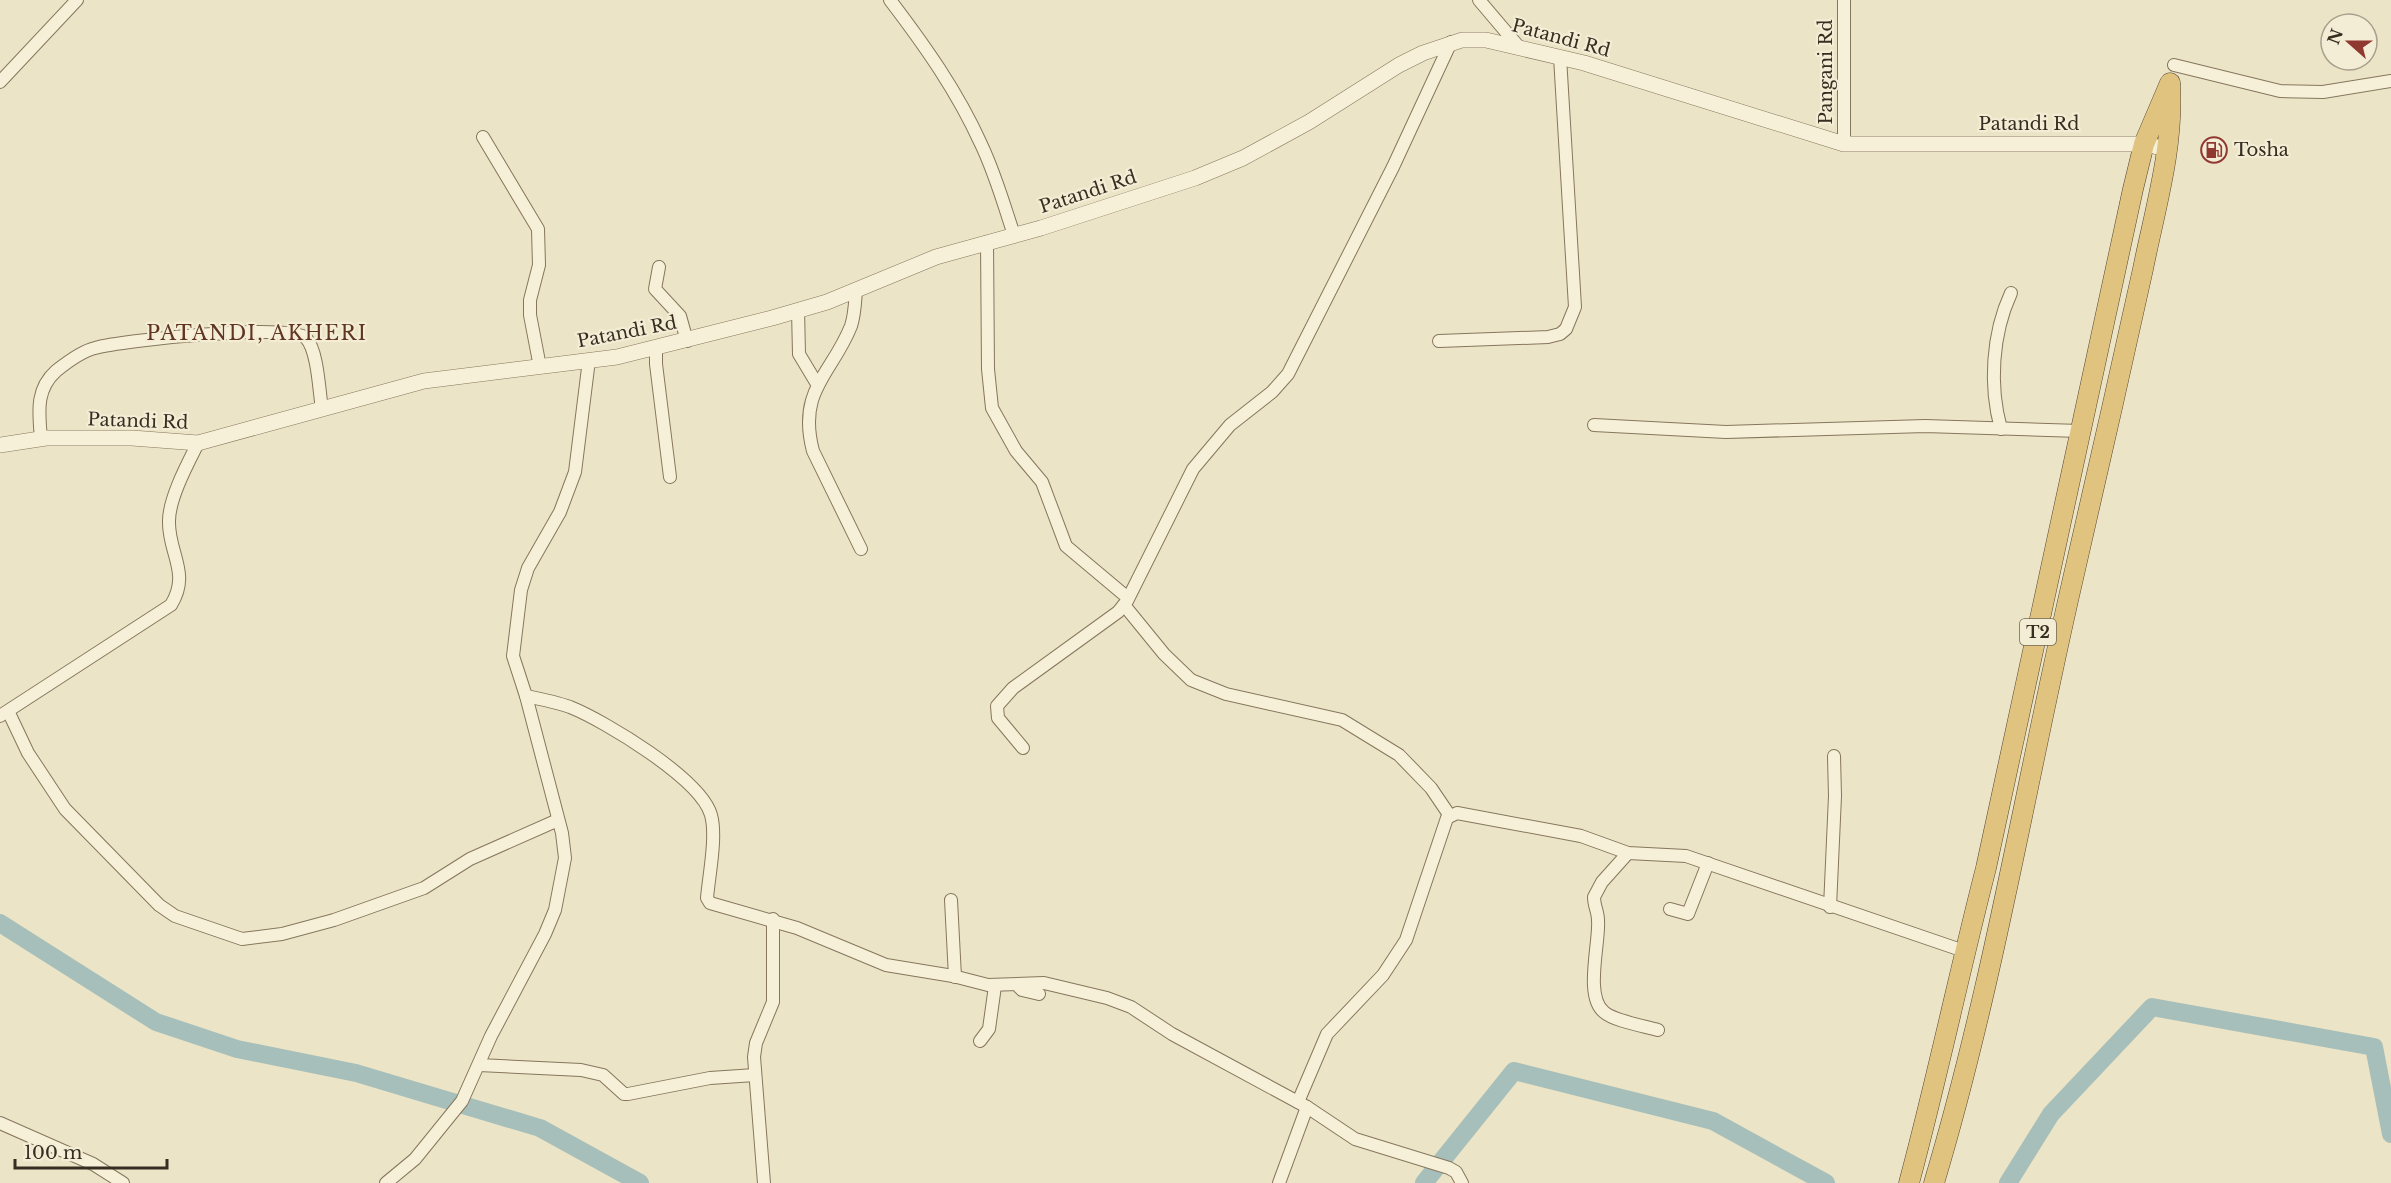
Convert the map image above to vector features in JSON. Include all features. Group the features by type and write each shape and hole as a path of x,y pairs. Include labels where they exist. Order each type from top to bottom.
{"highway":[{"name":"T2","path":"1909,1183 1986,868 2144,144 2170,82 2172,114 2167,149 2109,429 2055,655 2003,905 1953,1117 1934,1183"},
{"path":"2049,580 2072,584"},
{"path":"2033,652 2055,655"}],"street":[{"path":"0,82 77,0"},
{"path":"890,0 945,74 961,103 983,146 1014,235"},
{"path":"1479,0 1518,46"},
{"name":"Pangani Rd","path":"1844,0 1844,144"},
{"name":"Patandi Rd","path":"0,445 41,439 132,438 198,443 424,381 589,360 687,341 798,310 856,290 936,257 1195,178 1243,158 1309,122 1399,65 1451,42 1486,40 1518,46 1844,144 2144,144 2167,149"},
{"path":"1023,748 998,718 997,706 1013,688 1109,621 1126,601 1193,469 1230,425 1272,392 1288,374 1393,167 1451,42"},
{"path":"1439,341 1548,337 1560,334 1571,320 1575,307 1573,248 1560,57"},
{"path":"2174,65 2198,68 2280,92 2324,92 2391,81"},
{"path":"483,137 538,229 539,265 530,307 540,367"},
{"path":"987,242 988,369 992,408 1016,451 1042,482 1066,546 1126,601 1164,654 1191,680 1226,694 1342,720 1399,755 1431,788 1450,816"},
{"path":"659,267 655,289 680,316 687,341"},
{"path":"856,290 854,315 850,328 816,384 812,398 810,437 813,451 861,549"},
{"path":"2001,429 1995,403 1995,352 2005,306 2011,293"},
{"path":"798,310 800,354 816,384"},
{"path":"41,439 38,408 40,394 55,372 92,348 133,340 240,332 296,333 306,339 313,352 322,409"},
{"path":"656,348 670,477"},
{"path":"386,1183 415,1159 454,1112 555,910 565,858 558,820 526,696 513,656 521,590 528,568 560,512 575,472 589,360"},
{"path":"1594,424 1726,432 1857,427 2080,431"},
{"path":"198,443 186,467 169,518 180,585 171,605 4,715 65,809 159,905 175,916 242,939 282,934 392,901 424,888 470,859 558,820"},
{"path":"526,696 580,711 625,736 680,776 702,799 711,816 708,901 773,919 886,965 995,986 1044,983 1066,986 1131,1007 1172,1034 1302,1104 1355,1139 1449,1168 1456,1172 1462,1183"},
{"path":"1830,907 1835,796 1834,756"},
{"path":"1279,1183 1302,1104 1327,1034 1383,975 1406,940 1445,822 1457,813 1581,836 1628,853 1686,856 1964,951"},
{"path":"1628,853 1602,882 1594,897 1599,919 1594,956 1596,994 1600,1008 1607,1015 1658,1030"},
{"path":"1670,909 1688,914 1708,863"},
{"path":"951,900 955,977"},
{"path":"764,1183 755,1075 756,1043 773,1002 773,919"},
{"path":"980,1041 989,1029 995,986"},
{"path":"1018,986 1022,990 1039,994"},
{"path":"479,1065 581,1070 603,1075 624,1094 710,1078 755,1075"},
{"path":"0,1123 93,1164 123,1183"}],"waterway":[{"path":"0,923 156,1022 237,1049 356,1073 540,1128 640,1183"},
{"path":"2008,1183 2051,1114 2152,1007 2374,1047 2391,1134"},
{"path":"1424,1183 1514,1071 1713,1121 1826,1183"}],"place":[{"name":"Tosha","path":"2214,150"}],"district":[{"name":"PATANDI, AKHERI","path":"257,333"}]}
